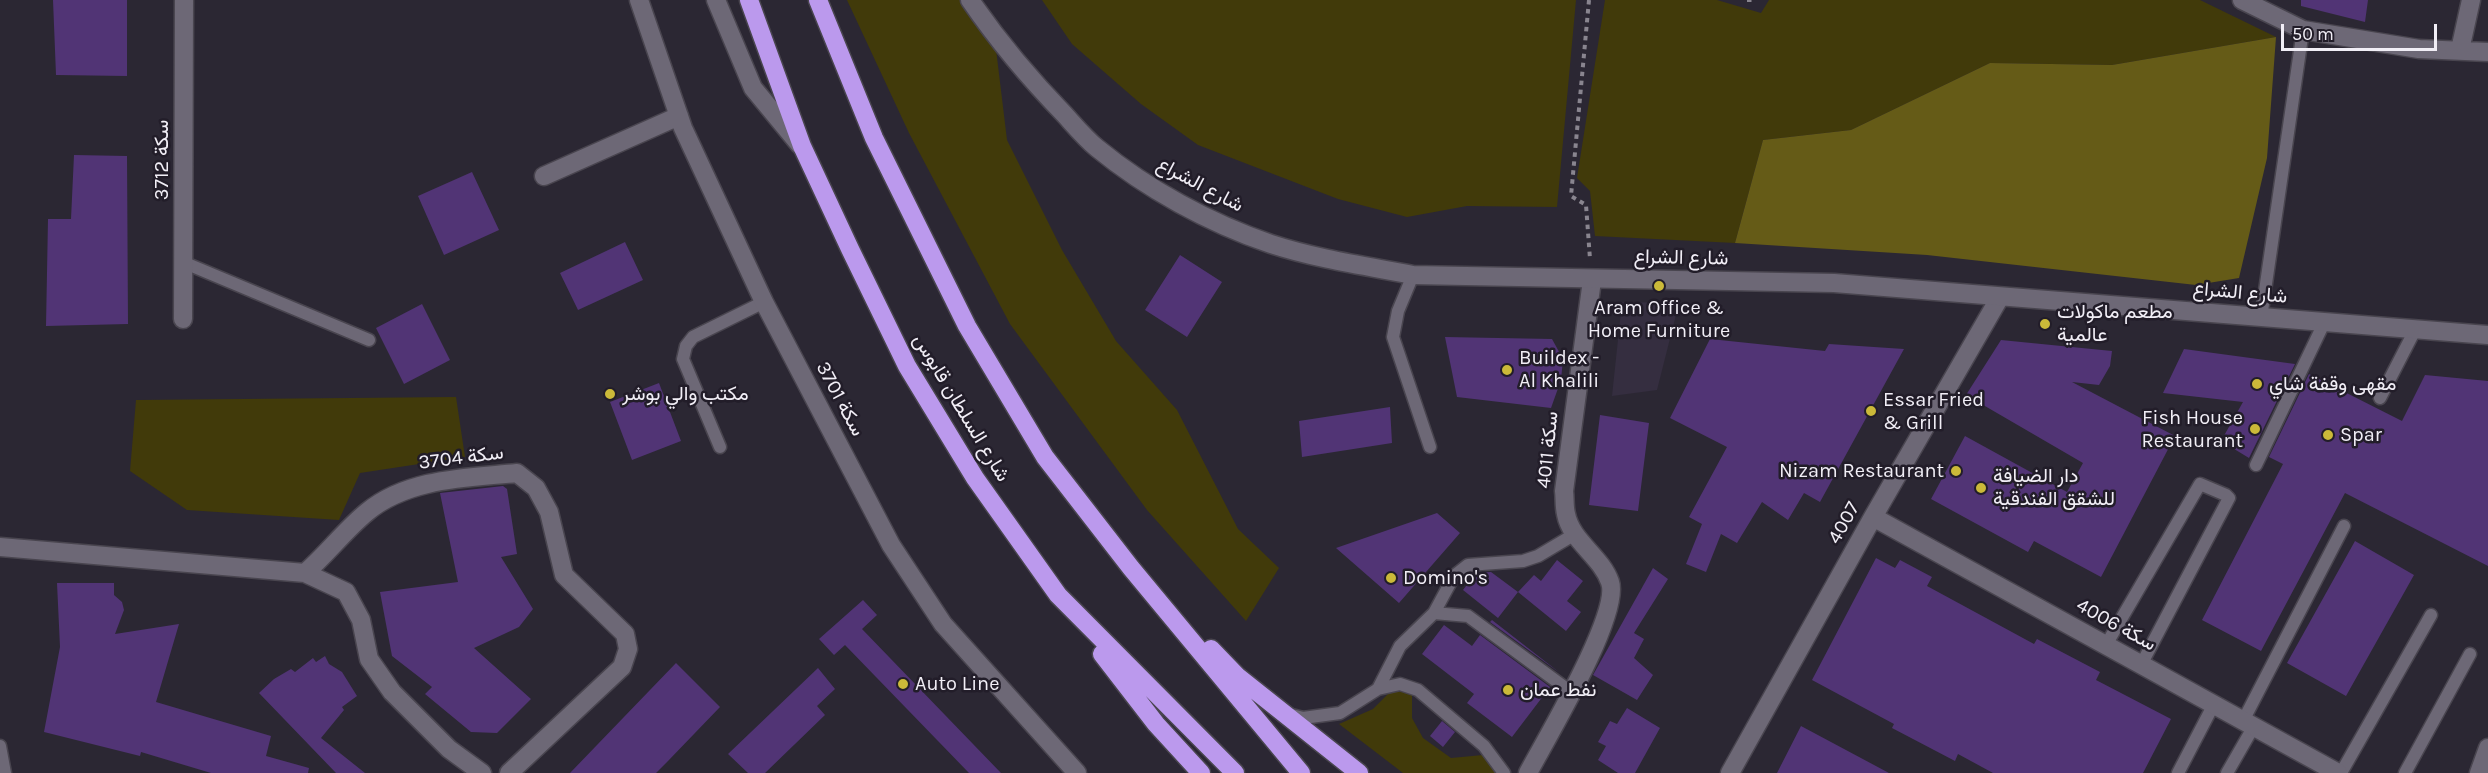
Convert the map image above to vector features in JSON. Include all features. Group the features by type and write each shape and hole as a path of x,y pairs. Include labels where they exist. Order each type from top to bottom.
{"highway":[{"name":"شارع السلطان قابوس","path":"749,0 802,146 907,366 975,478 1058,595 1235,773"},
{"path":"818,0 874,138 967,326 1045,457 1131,568 1301,773"},
{"path":"1131,568 1237,676 1359,773"},
{"path":"1058,595 1156,724 1201,773"}],"street":[{"name":"سكة 3712","path":"183,319 184,0"},
{"name":"سكة 3701","path":"639,0 679,116 764,302 891,545 943,624 1077,773"},
{"path":"716,0 753,88 802,146"},
{"name":"شارع الشراع","path":"970,0 999,43 1096,147 1141,179 1206,218 1272,244 1413,275 1834,283 2488,335"},
{"path":"2242,0 2303,30 2419,49 2488,52"},
{"path":"2460,50 2471,0"},
{"path":"544,176 679,116"},
{"name":"سكة 4011","path":"1528,773 1571,692 1609,610 1611,585 1604,570 1575,534 1566,515 1564,491 1592,280"},
{"name":"4007","path":"1730,773 1873,517 2000,297"},
{"name":"سكة 3704","path":"305,573 331,551 368,511 410,487 517,473 536,488 549,512 564,575 625,634 628,649 622,667 509,773"},
{"name":"سكة 4006","path":"1873,517 2340,773"},
{"path":"0,547 305,573 346,592 361,620 369,659 392,692 449,749 482,773"},
{"path":"2479,773 2488,748"}],"lane":[{"path":"2261,318 2303,30"},
{"path":"184,263 369,340"},
{"path":"1413,275 1398,311 1393,337 1430,447"},
{"path":"720,447 684,359 686,346 693,337 764,302"},
{"path":"2256,465 2324,323"},
{"path":"2380,398 2415,330"},
{"path":"2106,645 2200,484 2226,495 2229,498 2141,664"},
{"path":"2227,773 2248,723 2344,526"},
{"path":"1378,688 1400,646 1434,612 1454,576 1468,566 1523,561 1538,556 1575,534"},
{"path":"1434,612 1468,616 1571,692"},
{"path":"2340,773 2431,615"},
{"path":"2405,773 2470,654"},
{"path":"1282,712 1303,718 1340,713 1378,688 1400,684 1418,690 1484,746 1504,773"},
{"path":"2178,773 2214,704"},
{"path":"0,746 5,773"}],"path":[{"path":"1589,0 1571,196 1586,205 1592,280"},
{"path":"1747,0 1753,0"}],"shaded area":[{"path":"847,0 961,0 996,49 1007,140 1062,250 1116,341 1177,410 1238,529 1279,568 1246,621 1147,510 1010,324 909,133"},
{"path":"1042,0 1576,0 1557,207 1467,206 1407,217 1338,199 1198,145 1141,104 1072,44"},
{"path":"1605,0 1717,0 1761,13 1769,0 2200,0 2276,37 2112,65 1990,63 1851,130 1763,140 1735,243 1595,236 1590,191 1577,178"},
{"path":"2276,37 2267,158 2239,278 2196,285 1927,255 1735,243 1763,140 1851,130 1990,63 2112,65"},
{"path":"1622,302 1679,303 1657,390 1612,396"},
{"path":"456,397 465,457 360,473 339,520 187,510 130,471 136,400"},
{"path":"1391,691 1412,693 1412,718 1423,738 1451,758 1483,755 1496,773 1403,773 1339,724 1373,709"}],"building":[{"path":"53,0 127,0 127,76 56,75"},
{"path":"2301,0 2368,0 2365,22 2301,6"},
{"path":"74,155 127,156 128,324 46,326 48,219 71,219"},
{"path":"472,172 499,230 444,255 418,196"},
{"path":"625,242 643,280 578,310 560,273"},
{"path":"1180,255 1222,282 1187,337 1145,310"},
{"path":"422,304 450,360 404,384 376,328"},
{"name":"Buildex - Al Khalili","path":"1445,337 1552,339 1563,359 1561,380 1551,408 1457,397"},
{"path":"1710,339 1825,351 1829,344 1904,349 1820,502 1804,493 1788,520 1762,502 1737,543 1721,534 1706,572 1686,564 1702,524 1689,517 1727,447 1670,418"},
{"path":"2001,340 2112,351 2110,366 2099,385 2072,382 2175,436 2101,577 2034,541 2028,552 1931,499 1965,436 2067,492 2083,463 1966,395"},
{"path":"2184,349 2295,364 2249,458 2221,441 2243,402 2163,393"},
{"path":"2309,374 2402,421 2425,375 2488,381 2488,566 2345,493 2261,651 2202,620 2283,464 2269,457"},
{"path":"659,383 681,441 632,460 610,402"},
{"path":"1390,407 1392,443 1302,457 1299,421"},
{"path":"1600,415 1649,423 1638,511 1589,505"},
{"path":"503,486 507,489 517,554 501,557 533,609 519,627 474,648 531,699 497,733 471,732 425,694 432,687 392,656 380,592 458,582 440,493"},
{"path":"1437,513 1460,533 1399,603 1336,548"},
{"path":"2355,541 2414,575 2346,696 2287,663"},
{"path":"1876,558 1895,568 1900,560 1932,577 1927,586 2034,644 2037,639 2100,672 2096,680 2171,719 2143,773 1993,773 1958,754 1955,761 1892,728 1894,724 1812,680"},
{"path":"1557,560 1583,581 1567,601 1581,612 1566,631 1518,592 1534,575 1541,581"},
{"path":"1653,568 1668,579 1634,633 1644,639 1634,658 1653,675 1637,700 1593,675"},
{"path":"1491,572 1518,592 1498,618 1463,590 1476,573"},
{"path":"57,583 114,583 114,595 122,602 124,610 115,634 179,624 156,702 271,736 266,756 309,768 308,773 211,773 141,752 140,756 44,732 60,647"},
{"path":"863,600 877,615 862,629 1001,773 969,773 845,645 834,655 819,639"},
{"path":"1492,620 1560,673 1490,622"},
{"path":"1444,625 1472,646 1480,635 1550,687 1512,737 1467,703 1474,694 1422,654"},
{"path":"325,656 329,664 342,672 357,696 342,707 344,710 321,738 365,773 336,773 259,693 274,679 291,669 295,672 313,658 316,662"},
{"path":"676,663 720,707 668,761 656,773 570,773"},
{"path":"818,668 835,689 817,706 825,715 765,773 748,773 728,754"},
{"path":"1627,708 1660,728 1635,773 1618,773 1598,760 1606,746 1598,742 1610,721 1617,724"},
{"path":"1442,721 1455,732 1443,747 1430,736"},
{"path":"1801,726 1889,773 1777,773"}],"place":[{"name":"Aram Office & Home Furniture","path":"1659,286"},
{"name":"مطعم ماكولات عالمية","path":"2045,324"},
{"name":"Buildex - Al Khalili","path":"1507,370"},
{"name":"مقهى وقفة شاي","path":"2257,384"},
{"name":"مكتب والي بوشر","path":"610,394"},
{"name":"Essar Fried & Grill","path":"1871,411"},
{"name":"Fish House Restaurant","path":"2255,429"},
{"name":"Spar","path":"2328,435"},
{"name":"Nizam Restaurant","path":"1956,471"},
{"name":"دار الضيافة للشقق الفندقية","path":"1981,488"},
{"name":"Domino's","path":"1391,578"},
{"name":"Auto Line","path":"903,684"},
{"name":"نفط عمان","path":"1508,690"}]}
